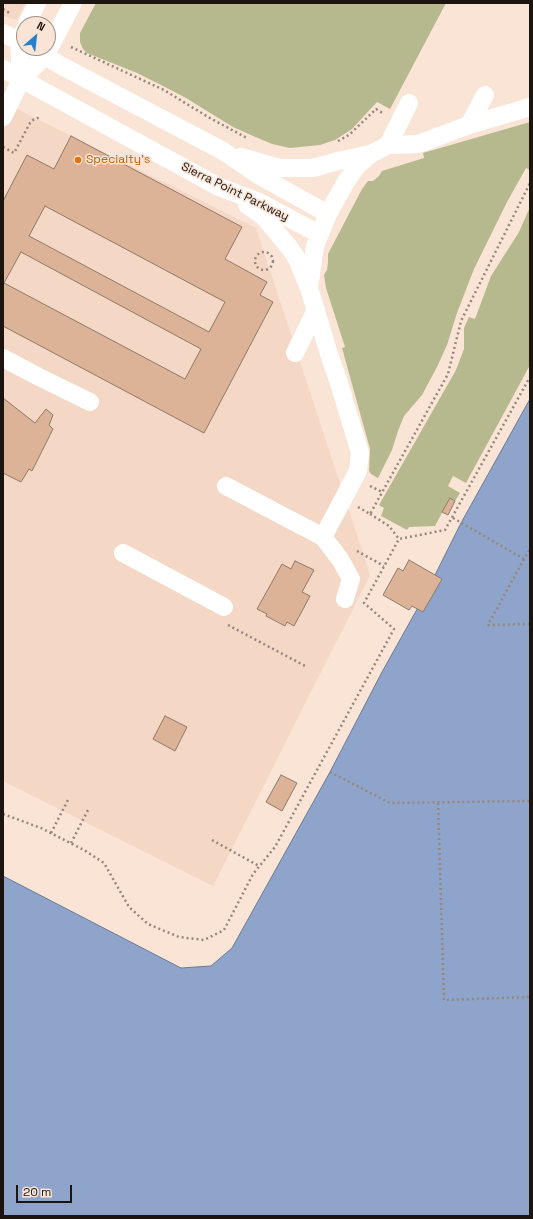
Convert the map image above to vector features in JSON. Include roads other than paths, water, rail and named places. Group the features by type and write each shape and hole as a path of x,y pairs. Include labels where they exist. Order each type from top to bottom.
{"street":[{"path":"31,16 38,3"},
{"path":"56,19 73,3"},
{"name":"Sierra Point Parkway","path":"3,33 16,38"},
{"path":"21,80 26,56"},
{"path":"3,116 21,80 26,56"},
{"name":"Sierra Point Parkway","path":"51,56 223,152 260,176 328,214"},
{"name":"Sierra Point Parkway","path":"3,69 219,187 259,202 319,234"},
{"path":"469,125 485,95"},
{"path":"388,145 409,103"},
{"path":"309,288 315,246 328,214 347,180 357,166 371,154 388,145 418,144 469,125 530,108"},
{"path":"223,152 279,168 313,168 371,154"},
{"path":"219,187 263,216 297,259 309,288 360,453 358,471 323,537"},
{"path":"294,353 316,310"},
{"path":"3,358 90,402"},
{"path":"226,486 323,537 340,559 351,579 345,598"},
{"path":"123,553 224,615"}],"water":[{"path":"530,399 530,1216 3,1216 3,876 181,968 211,966 232,948 330,772 382,672 425,595 461,523"}],"place":[{"name":"Specialty's","path":"78,160"}]}
